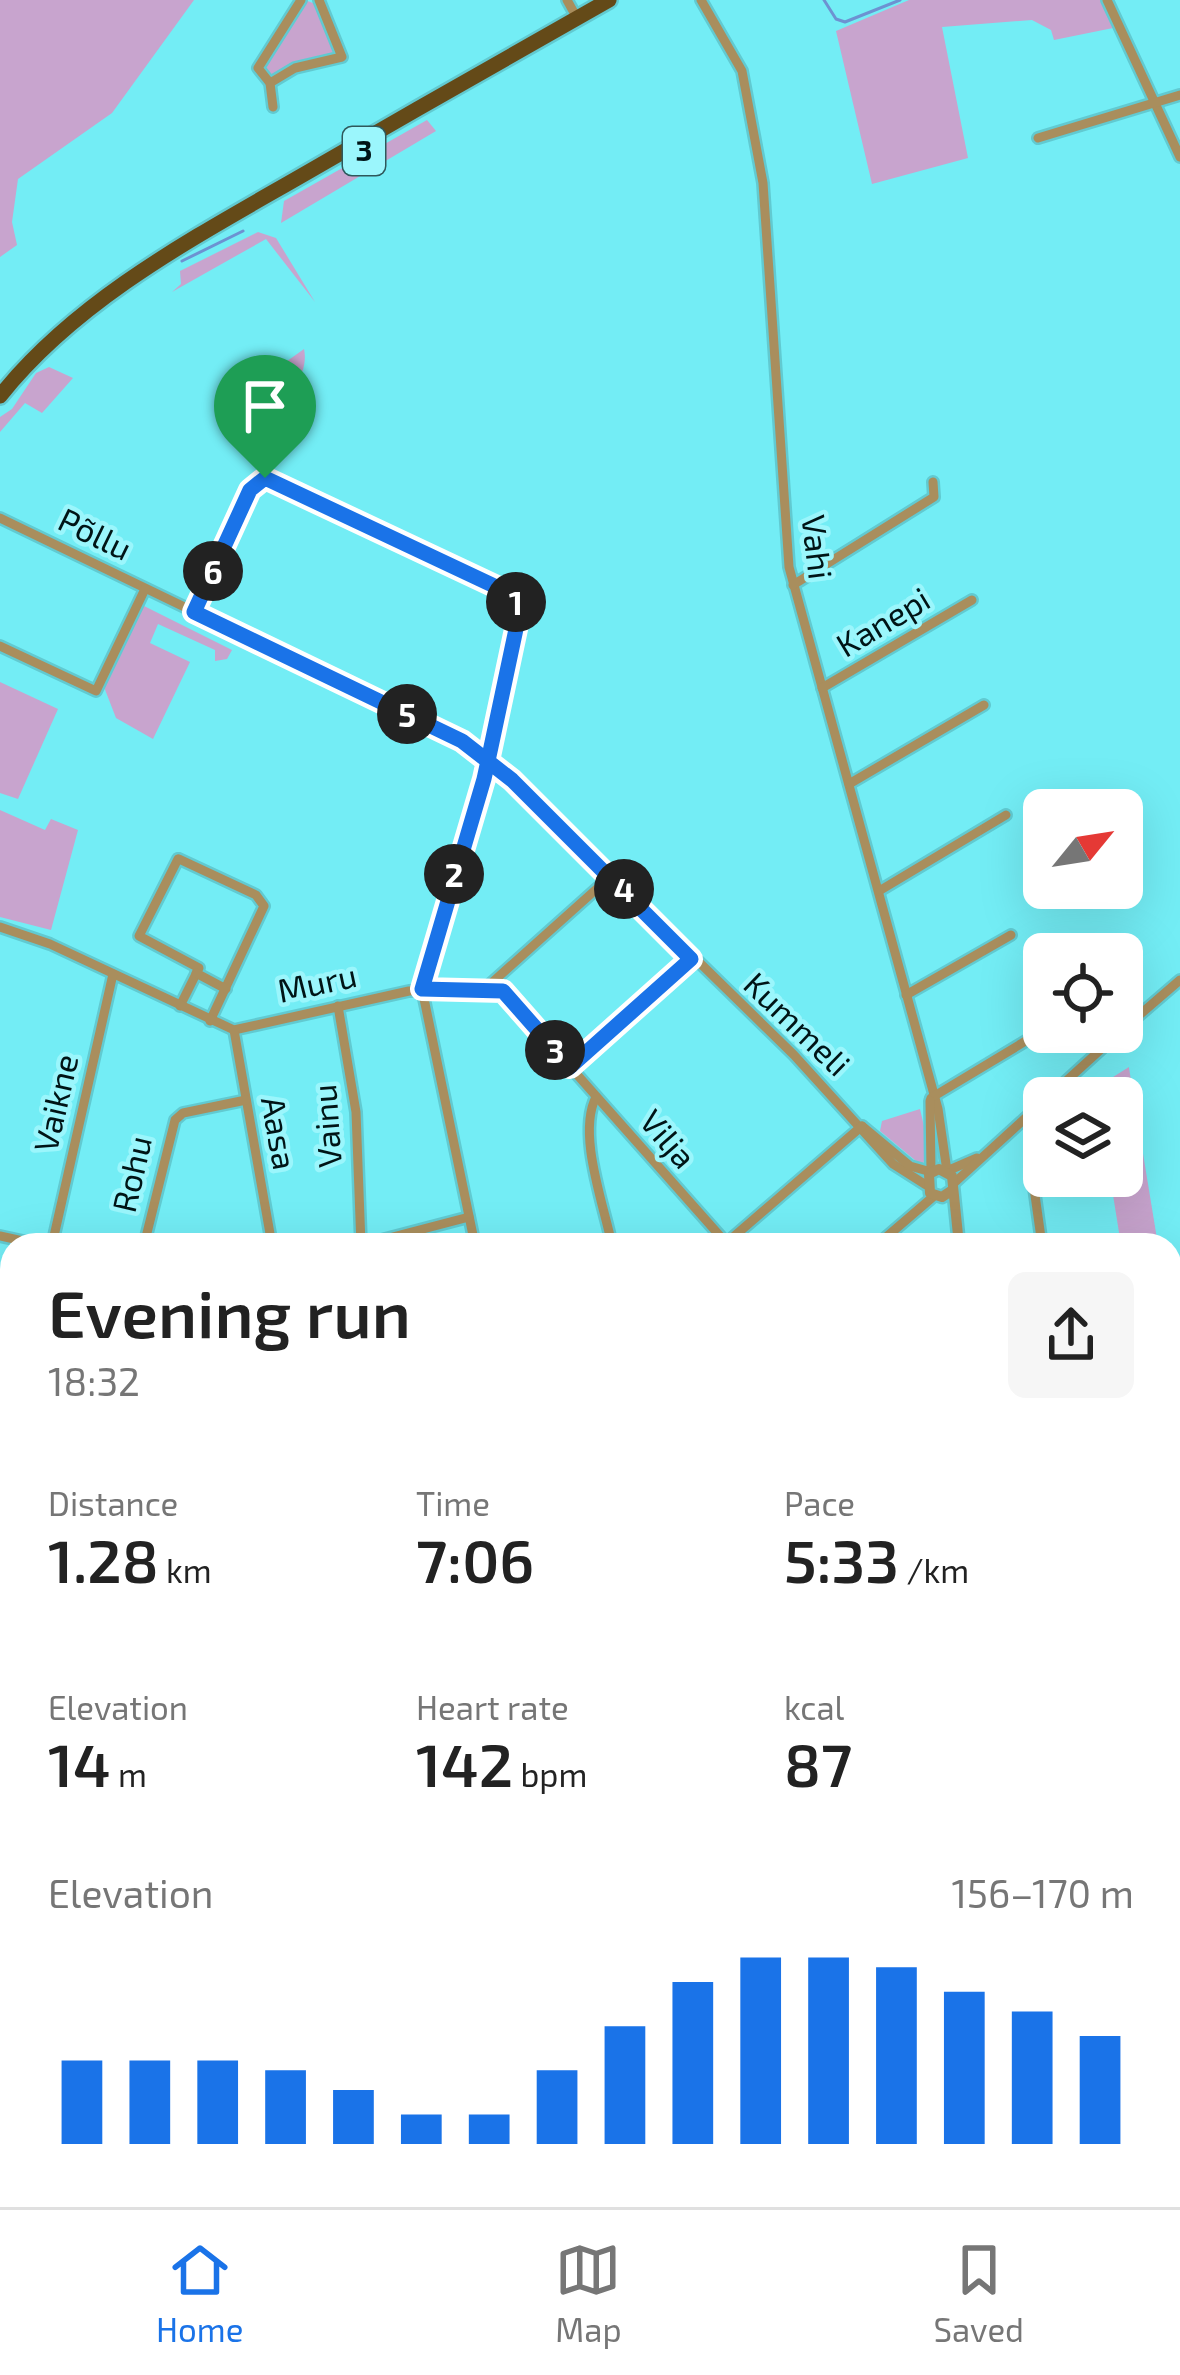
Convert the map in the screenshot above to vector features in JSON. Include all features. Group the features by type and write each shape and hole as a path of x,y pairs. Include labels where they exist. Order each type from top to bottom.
{"highway":[{"name":"3","path":"0,396 62,330 230,216 609,0"}],"street":[{"path":"273,107 270,83 258,68 302,0"},
{"path":"270,83 295,68 342,56 319,0"},
{"path":"567,0 578,18"},
{"name":"Vahi","path":"701,0 742,71 763,183 793,585 931,1098 931,1172"},
{"path":"1107,0 1180,157"},
{"path":"1038,138 1180,95"},
{"path":"194,612 250,490 265,478 514,598 519,615 488,760 423,991 472,1233"},
{"path":"793,585 934,497 933,482"},
{"name":"Põllu","path":"0,518 462,741 488,760"},
{"path":"0,646 95,691 145,589"},
{"name":"Kanepi","path":"822,688 972,600"},
{"path":"849,784 984,705"},
{"name":"Kummeli","path":"488,760 611,875 862,1126 910,1166 931,1172"},
{"path":"879,891 1006,815"},
{"name":"Muru","path":"196,974 199,968 139,936 176,859 263,902 262,918 210,1021"},
{"path":"487,987 611,875"},
{"path":"0,927 50,944 234,1030"},
{"path":"906,995 1011,934"},
{"path":"570,1067 691,959"},
{"name":"Vaikne","path":"55,1233 113,974"},
{"path":"180,1006 196,974 226,988"},
{"path":"1143,1012 1180,980"},
{"name":"Muru","path":"234,1030 423,991 487,987"},
{"name":"Vilja","path":"487,987 503,991 716,1233"},
{"name":"Vainu","path":"338,1006 356,1112 361,1233"},
{"name":"Aasa","path":"234,1030 270,1233"},
{"path":"931,1098 1023,1043"},
{"path":"892,1233 952,1187 976,1158 1096,1053"},
{"path":"596,1096 590,1111 593,1151 610,1233"},
{"name":"Vahi","path":"931,1098 938,1109 946,1171"},
{"name":"Rohu","path":"147,1233 175,1120 246,1100"},
{"path":"739,1233 862,1126"},
{"name":"Kummeli","path":"862,1126 893,1164 926,1185"},
{"path":"957,1226 926,1185 931,1172 976,1158"},
{"path":"946,1171 958,1233"},
{"path":"1035,1197 1040,1233"},
{"path":"408,1233 469,1217"}],"shaded area":[{"path":"0,0 194,0 112,113 18,179 12,222 17,245 0,257"},
{"path":"305,0 318,5 336,53 270,80 260,71"},
{"path":"909,0 1100,0 1113,28 1054,40 1051,30 1032,20 942,27 968,158 872,184 836,31"},
{"path":"427,120 436,131 281,223 284,201"},
{"path":"258,232 276,238 315,302 266,239 172,292 181,284 180,271"},
{"path":"304,349 297,383 271,409 248,389"},
{"path":"49,367 73,378 42,413 25,403 0,432 0,417 12,409 36,373"},
{"path":"144,606 232,650 227,659 215,661 215,650 158,624 150,643 190,662 153,739 116,718 104,687"},
{"path":"0,682 58,709 18,799 0,793"},
{"path":"0,810 45,830 51,819 78,830 51,930 0,917"},
{"path":"920,1109 929,1148 922,1166 880,1131 882,1121"},
{"path":"1143,1153 1156,1233 1119,1233 1113,1197 1143,1197"}],"waterway":[{"path":"824,0 836,19 845,22 900,0"},
{"path":"182,261 243,231"}],"route":[{"path":"265,478 250,490 194,612 462,741 488,760 512,780 691,959 570,1067 503,991 487,987 422,989 484,779 488,760 491,747 519,615 514,598 265,478"}]}
